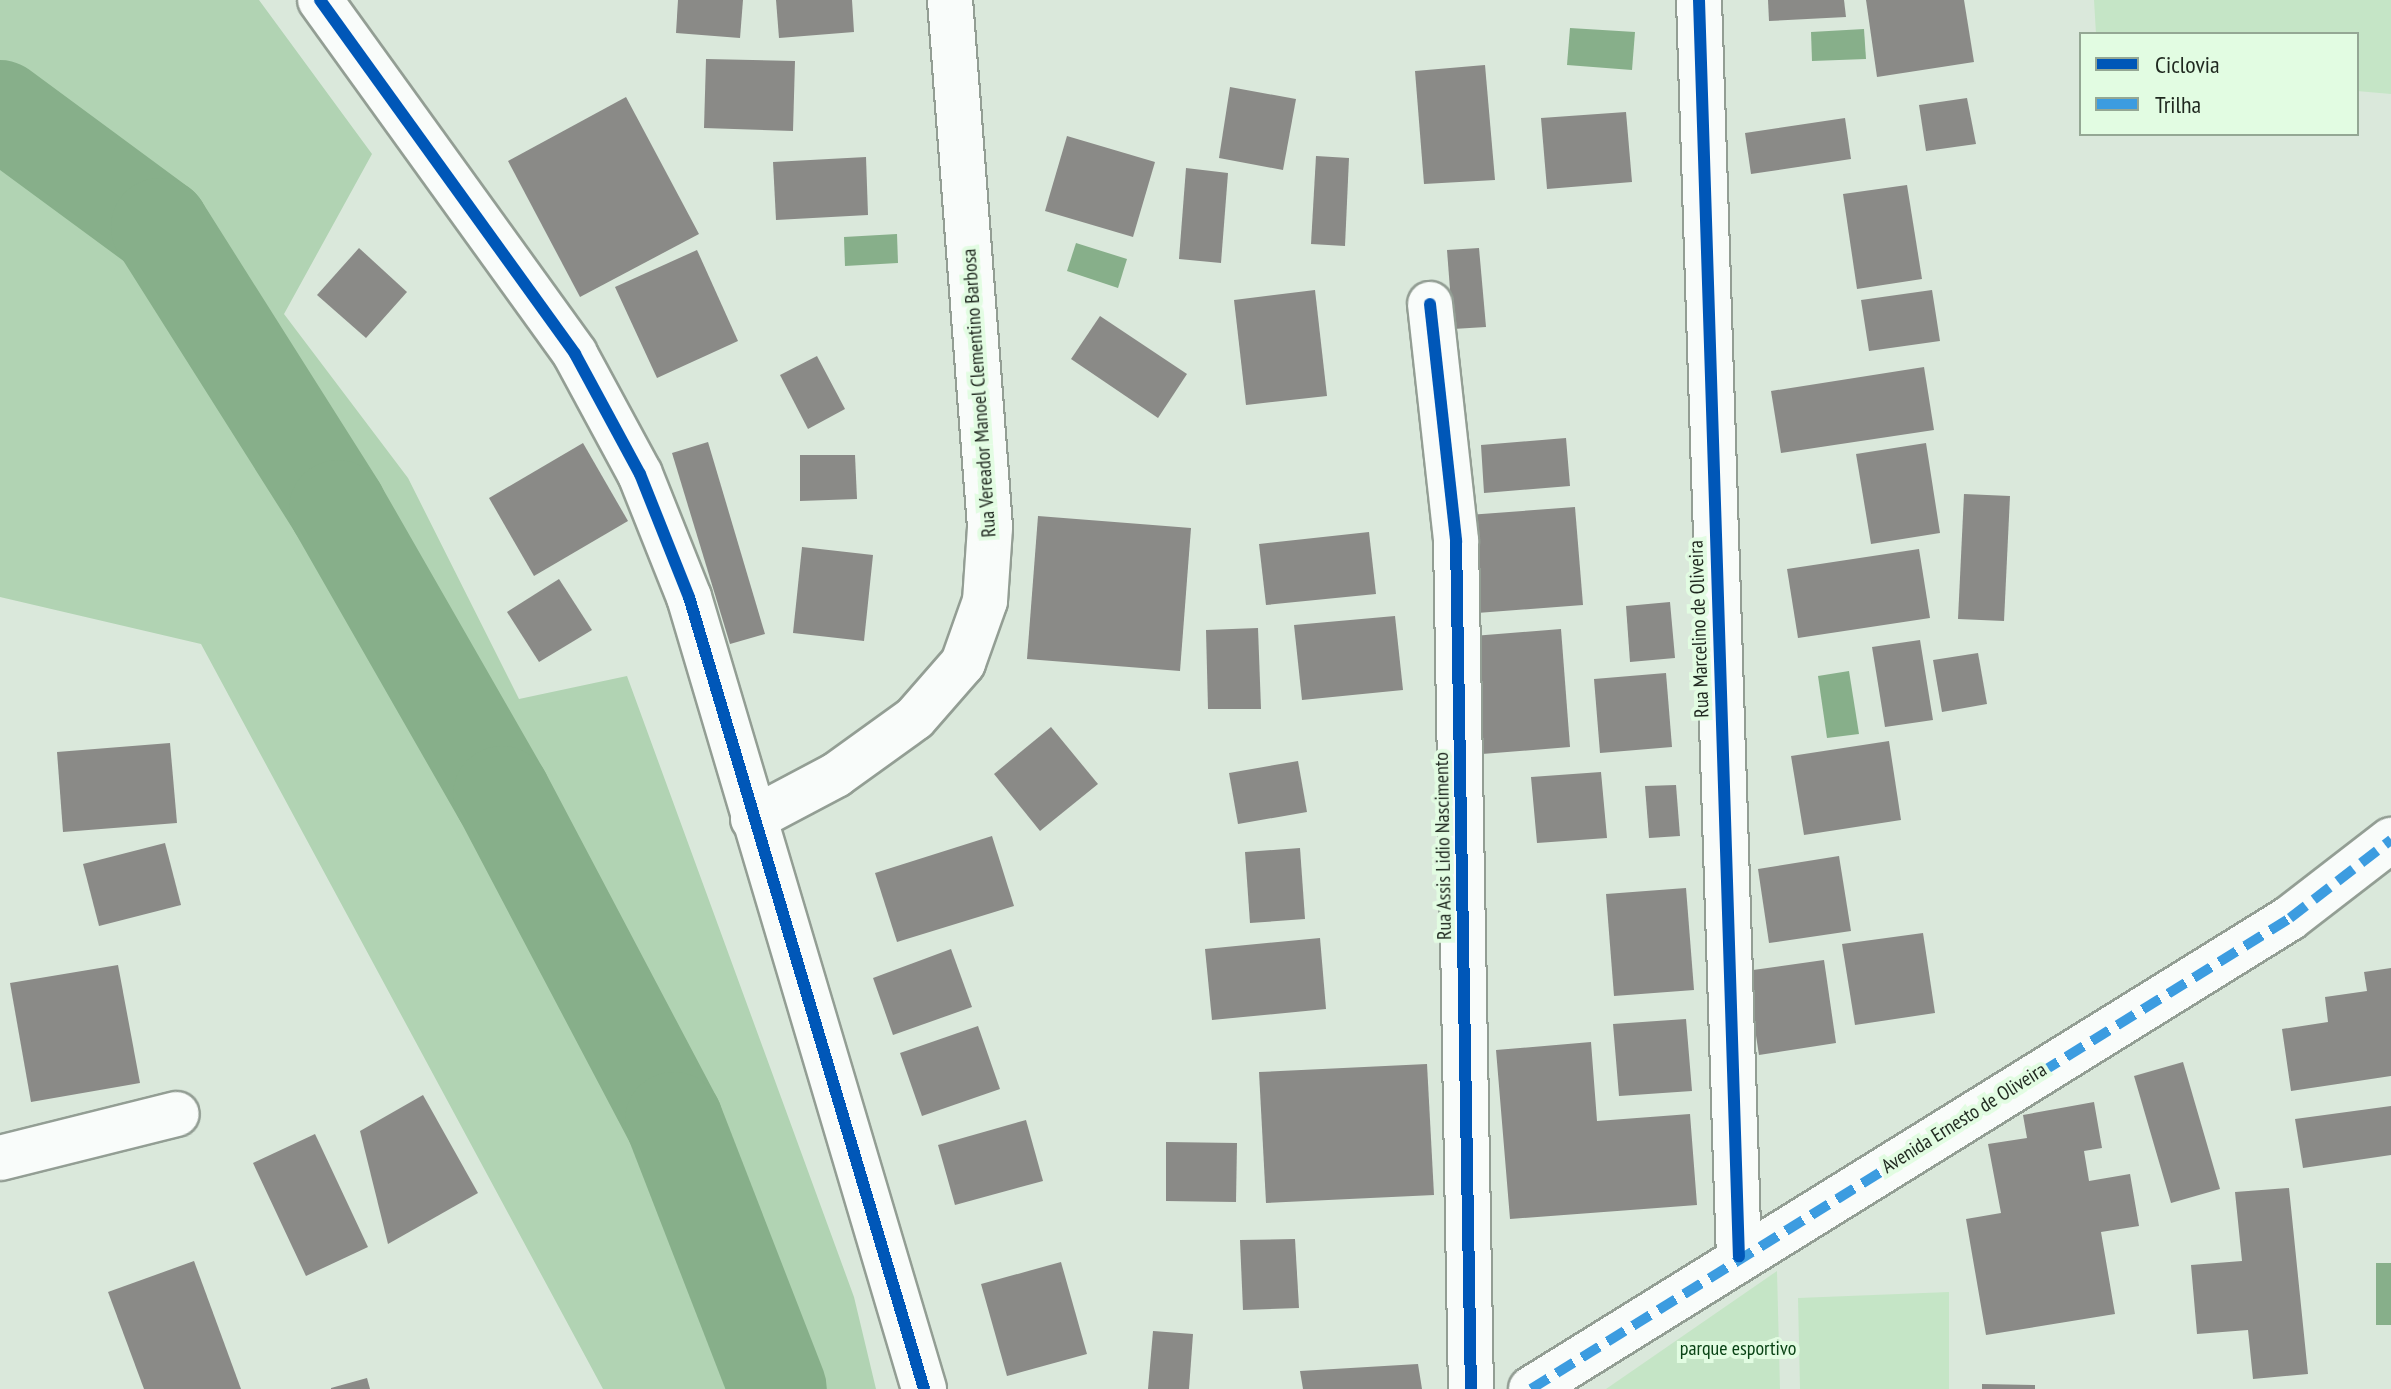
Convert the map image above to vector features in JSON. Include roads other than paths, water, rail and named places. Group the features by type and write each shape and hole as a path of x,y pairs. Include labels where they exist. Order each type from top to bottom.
{"street":[{"path":"320,0 575,354 640,474 689,597 924,1389"},
{"name":"Rua Vereador Manoel Clementino Barbosa","path":"753,819 836,775 915,718 963,663 985,601 990,527 950,0"},
{"name":"Rua Marcelino de Oliveira","path":"1699,0 1739,1256"},
{"name":"Rua Assis Lidio Nascimento","path":"1430,304 1456,541 1471,1389"},
{"name":"Avenida Ernesto de Oliveira","path":"1531,1389 1739,1256 2290,918 2391,840"},
{"path":"0,1158 177,1114"}],"waterway":[{"path":"0,109 160,227 338,509 502,795 674,1121 778,1389"}],"park label":[{"name":"parque esportivo","path":"1738,1348"}]}
